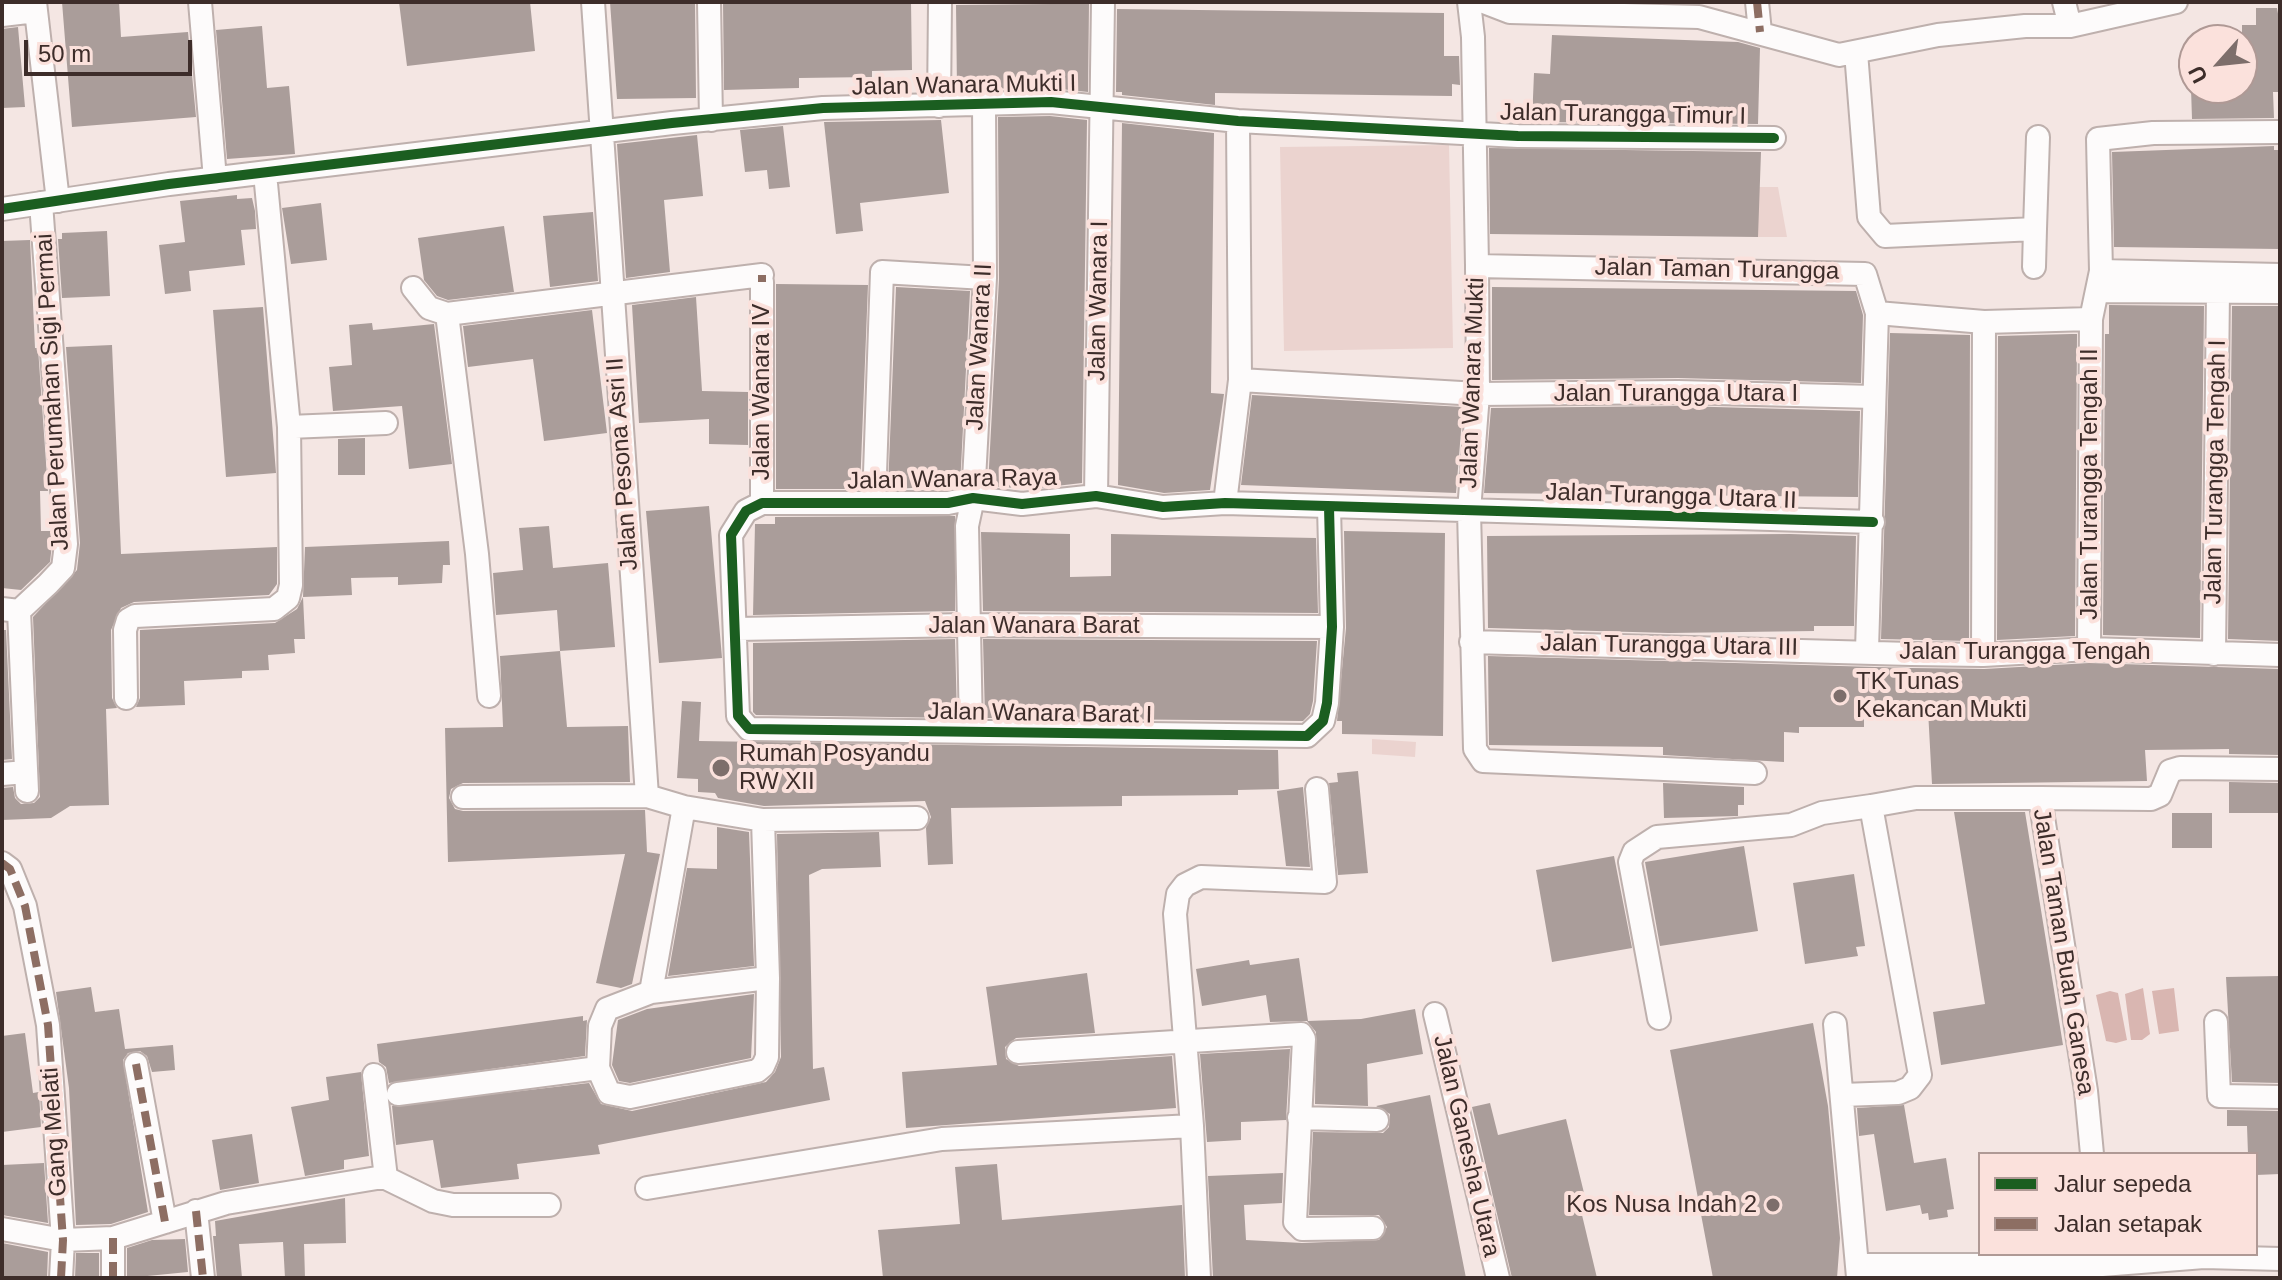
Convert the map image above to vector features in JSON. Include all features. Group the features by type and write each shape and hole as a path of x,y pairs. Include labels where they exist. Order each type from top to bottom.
{"street":[{"path":"200,2 215,179"},
{"name":"Jalan Pesona Asri II","path":"593,2 647,796"},
{"path":"709,2 711,120"},
{"path":"939,106 940,2"},
{"name":"Jalan Wanara I","path":"1096,496 1103,2"},
{"name":"Jalan Wanara Mukti","path":"1469,2 1473,37 1472,131 1477,266 1478,394 1469,511 1475,749 1483,761 1755,773"},
{"path":"1484,2 1510,12 1699,17 1839,55 1938,35 2025,26 2070,26 2176,2"},
{"path":"1757,2 1760,32"},
{"path":"2064,2 2070,26"},
{"path":"2,15 36,6"},
{"name":"Jalan Perumahan Sigi Permai","path":"2,774 27,782 12,671 11,610 63,568 66,544 50,202 36,6"},
{"path":"1856,52 1869,217 1875,227 1885,236 2035,229"},
{"name":"Jalan Wanara Mukti I","path":"2,209 215,179 823,108 1051,102 1238,121 1472,131"},
{"name":"Jalan Wanara II","path":"971,732 967,526 973,498 985,278 984,105"},
{"path":"1225,503 1240,380 1238,121"},
{"name":"Jalan Turangga Timur I","path":"1472,131 1518,136 1774,138"},
{"path":"1867,650 1877,313 1984,322 2091,319 2099,281 2098,139 2153,133 2280,132"},
{"path":"2034,267 2038,137"},
{"path":"126,698 125,630 128,620 135,616 274,609 288,598 289,427 265,173"},
{"name":"Jalan Taman Turangga","path":"1477,266 1865,274 1877,313"},
{"path":"874,502 882,272 985,278"},
{"path":"2203,285 2280,275"},
{"name":"Jalan Wanara IV","path":"612,293 762,278 762,503"},
{"path":"2099,281 2280,292"},
{"name":"Jalan Turangga Tengah I","path":"2203,285 2214,654"},
{"path":"413,288 429,308 447,314 612,293"},
{"path":"447,314 477,554 489,696"},
{"name":"Jalan Turangga Tengah II","path":"2089,649 2091,319"},
{"path":"1983,655 1984,322"},
{"name":"Jalan Turangga Utara I","path":"1240,380 1478,394 1678,392 1874,397"},
{"path":"289,427 386,423"},
{"name":"Jalan Wanara Raya","path":"762,503 948,503 973,498 1022,504 1096,496 1163,507 1225,503 1469,511"},
{"path":"736,629 732,529 746,511 762,503"},
{"path":"1329,507 1332,627"},
{"name":"Jalan Turangga Utara II","path":"1469,511 1873,522"},
{"name":"Jalan Wanara Barat","path":"736,629 968,625 1332,627"},
{"name":"Jalan Wanara Barat I","path":"736,629 738,716 749,729 1307,736 1323,721 1332,627"},
{"name":"Jalan Turangga Utara III","path":"1471,642 1867,650"},
{"name":"Jalan Turangga Tengah","path":"1867,650 1983,655 2089,649 2280,655"},
{"path":"2040,798 2151,799 2160,795 2170,771 2180,768 2280,769"},
{"path":"1199,1278 1192,1126 1175,914 1178,894 1185,885 1201,877 1325,882 1317,789"},
{"path":"463,797 647,796 684,807 763,820 917,818"},
{"name":"Jalan Taman Buah Ganesa","path":"1659,1018 1630,862 1634,852 1657,837 1791,825 1822,813 1916,798 2040,798 2086,1091 2092,1152"},
{"path":"1842,1095 1898,1093 1910,1088 1920,1075 1871,806"},
{"path":"651,992 684,807"},
{"path":"763,820 768,978 767,1057 757,1071 630,1097 609,1093 598,1068 600,1026 607,1009 651,992 768,978"},
{"name":"Gang Melati","path":"2,863 10,869 25,906 48,1025 63,1240 61,1278"},
{"name":"Jalan Ganesha Utara","path":"1435,1014 1498,1278"},
{"path":"2216,1022 2219,1096 2280,1097"},
{"path":"1835,1024 1858,1271 2102,1259 2204,1267 2280,1259"},
{"path":"1018,1052 1301,1034 1304,1039 1295,1222 1302,1229 1373,1228"},
{"path":"136,1064 165,1222"},
{"path":"398,1094 598,1068"},
{"path":"374,1075 386,1178"},
{"path":"1299,1118 1377,1120"},
{"path":"647,1188 942,1139 1192,1126"},
{"path":"2,1229 63,1240 113,1238 196,1211 275,1194 386,1178 433,1201 453,1205 549,1205"},
{"path":"196,1211 203,1278"},
{"path":"113,1238 113,1278"}],"shaded area":[{"path":"1449,145 1453,348 1284,351 1280,147"},
{"path":"1758,187 1778,187 1787,237 1758,237"},
{"path":"1372,739 1416,742 1415,757 1372,754"},
{"path":"2143,988 2150,1034 2142,1040 2131,1040 2125,994"},
{"path":"2174,988 2179,1031 2159,1034 2152,991"},
{"path":"2110,991 2118,993 2127,1040 2116,1043 2106,1041 2096,995"}],"building":[{"path":"62,2 119,2 121,37 188,32 196,117 72,127"},
{"path":"399,2 530,2 535,51 407,66"},
{"path":"610,2 695,2 696,98 617,99"},
{"path":"723,2 911,2 912,70 872,71 872,77 799,78 799,88 724,90"},
{"path":"1089,4 1088,92 1051,88 957,89 956,5"},
{"path":"2256,8 2277,8 2280,92 2273,92 2274,118 2192,119 2192,104 2258,104"},
{"path":"1117,9 1444,13 1444,56 1459,56 1460,85 1452,84 1452,96 1215,93 1215,105 1122,95 1122,92 1116,92"},
{"path":"262,26 267,88 289,86 295,154 227,159 216,30"},
{"path":"18,27 25,107 2,108 2,29"},
{"path":"1552,35 1738,42 1760,48 1758,124 1532,122 1534,73 1550,74"},
{"path":"1050,116 1087,120 1082,483 1030,489 988,486 999,279 998,117"},
{"path":"941,120 949,193 860,203 863,231 836,234 824,122"},
{"path":"1122,123 1214,133 1211,393 1224,394 1210,490 1164,493 1118,485"},
{"path":"783,126 790,187 769,189 767,170 745,172 740,130"},
{"path":"697,135 703,196 664,200 670,272 626,278 617,144"},
{"path":"2274,146 2274,150 2280,150 2280,249 2114,247 2112,152"},
{"path":"1489,148 1761,152 1758,237 1490,234"},
{"path":"237,195 237,199 252,198 255,211 256,229 241,230 245,265 189,271 191,291 165,294 159,245 185,242 180,201"},
{"path":"321,203 327,260 291,264 282,208"},
{"path":"593,212 598,281 550,287 543,216"},
{"path":"504,226 514,292 448,300 437,296 424,280 418,238"},
{"path":"107,231 110,296 62,298 58,239 62,239 62,233"},
{"path":"30,240 35,348 38,348 48,491 40,491 41,531 51,531 52,544 50,562 21,590 2,588 2,241"},
{"path":"776,284 868,285 860,489 776,489"},
{"path":"896,287 970,291 960,486 888,489"},
{"path":"1492,287 1856,291 1863,315 1861,383 1678,378 1492,380"},
{"path":"696,297 702,391 748,392 748,445 709,444 709,419 639,423 632,305"},
{"path":"2109,305 2204,306 2200,638 2103,635 2105,334 2109,334"},
{"path":"2232,306 2280,306 2280,641 2228,639"},
{"path":"263,307 276,473 226,477 213,310"},
{"path":"592,310 607,433 544,441 533,359 468,367 463,326"},
{"path":"372,323 373,330 434,324 452,464 409,469 402,406 333,411 329,367 352,365 349,325"},
{"path":"1890,333 1970,335 1969,641 1881,639"},
{"path":"2077,334 2075,636 1997,640 1998,336"},
{"path":"112,345 121,554 277,547 277,584 269,595 134,602 121,608 111,630 112,698 117,708 106,709 109,805 70,806 51,818 2,820 2,788 13,787 15,798 21,804 34,803 40,797 33,617 77,570 80,543 66,347"},
{"path":"1252,395 1463,407 1456,493 1241,485"},
{"path":"1678,406 1860,411 1858,497 1484,493 1491,408"},
{"path":"365,438 365,475 338,475 338,439"},
{"path":"709,506 722,658 659,663 646,511"},
{"path":"955,516 955,611 753,615 755,524 775,524 775,517"},
{"path":"549,526 553,568 608,563 615,647 560,651 557,610 496,615 493,573 523,570 519,528"},
{"path":"1344,531 1445,533 1443,736 1342,734 1342,721 1337,721 1346,628"},
{"path":"981,532 1070,534 1070,577 1111,576 1111,534 1316,538 1318,613 983,611"},
{"path":"1487,536 1856,536 1854,626 1814,626 1814,631 1669,633 1488,628"},
{"path":"449,541 450,565 443,565 442,583 398,585 398,577 351,578 352,595 303,597 305,547"},
{"path":"303,597 305,639 294,639 295,653 268,655 269,670 242,671 242,678 184,681 185,705 136,707 140,698 140,630 275,623 297,609"},
{"path":"2,630 6,630 12,759 2,760"},
{"path":"955,639 957,718 756,715 753,712 753,643"},
{"path":"983,639 1317,641 1313,701 1310,714 1303,721 985,718"},
{"path":"560,651 567,727 628,726 630,782 463,783 451,789 449,798 455,809 463,811 645,810 647,852 660,854 632,984 621,988 596,983 625,854 448,862 445,728 503,727 500,656"},
{"path":"1488,656 1911,668 1984,669 2089,663 2280,669 2280,755 2229,754 2229,749 2145,750 2147,781 1932,784 1928,710 1923,710 1923,705 1864,705 1864,727 1799,727 1799,733 1784,732 1784,762 1663,755 1663,747 1489,745"},
{"path":"682,701 701,702 699,741 1278,750 1279,789 1238,790 1238,795 1122,796 1122,806 951,808 953,864 928,865 926,828 931,817 925,801 764,806 718,798 715,793 698,792 698,779 677,778"},
{"path":"1358,771 1368,873 1338,875 1329,783 1338,782 1337,773"},
{"path":"2229,782 2280,783 2280,813 2229,813"},
{"path":"1663,783 1744,787 1744,805 1738,805 1738,816 1664,818"},
{"path":"1303,787 1310,867 1286,866 1277,791"},
{"path":"1954,812 2025,812 2063,1045 1941,1065 1933,1012 1985,1004"},
{"path":"2172,813 2212,813 2212,848 2172,848"},
{"path":"717,827 749,832 754,966 668,976 687,868 717,869"},
{"path":"879,832 881,867 822,869 809,875 813,1069 824,1067 830,1100 598,1145 600,1154 517,1164 519,1179 441,1188 433,1140 396,1145 392,1106 589,1083 601,1104 632,1111 766,1082 775,1072 781,1057 777,834"},
{"path":"1744,846 1758,931 1660,946 1645,862"},
{"path":"1614,856 1632,948 1552,962 1536,870"},
{"path":"1854,874 1865,946 1856,947 1858,956 1805,964 1793,883"},
{"path":"1299,958 1308,1021 1361,1019 1415,1009 1423,1054 1367,1064 1368,1106 1315,1104 1316,1032 1307,1021 1270,1022 1266,995 1202,1006 1196,969 1249,960 1250,965"},
{"path":"1087,973 1095,1033 1016,1038 1005,1047 1006,1059 1019,1066 1172,1056 1176,1108 906,1128 902,1072 997,1065 986,987"},
{"path":"2280,976 2280,1083 2232,1082 2226,977"},
{"path":"91,987 95,1012 119,1009 125,1049 173,1045 175,1070 152,1072 147,1056 140,1051 128,1053 123,1060 148,1212 111,1224 76,1225 69,1088 56,992"},
{"path":"754,994 751,1058 630,1083 619,1081 612,1065 618,1020 647,1009"},
{"path":"583,1016 583,1021 587,1020 585,1056 389,1083 386,1067 379,1062 377,1044"},
{"path":"1813,1023 1828,1106 1840,1238 1837,1278 1713,1278 1670,1050"},
{"path":"25,1033 33,1093 39,1092 41,1127 2,1132 2,1036"},
{"path":"1290,1049 1286,1120 1241,1122 1241,1140 1207,1142 1200,1054"},
{"path":"361,1072 369,1156 344,1160 344,1169 305,1176 291,1107 329,1100 326,1077"},
{"path":"1430,1095 1466,1278 1213,1278 1208,1176 1283,1173 1282,1203 1244,1205 1246,1240 1302,1243 1379,1240 1387,1227 1379,1215 1309,1215 1313,1132 1383,1133 1389,1127 1390,1114 1376,1106"},
{"path":"1490,1103 1498,1135 1566,1119 1584,1193 1577,1194 1597,1278 1512,1278 1472,1107"},
{"path":"1904,1105 1914,1163 1946,1158 1954,1209 1947,1210 1948,1217 1929,1220 1928,1213 1922,1214 1920,1205 1886,1211 1874,1134 1859,1136 1857,1108"},
{"path":"2227,1110 2280,1111 2280,1174 2258,1175 2258,1152 2248,1152 2247,1126 2227,1126"},
{"path":"252,1134 259,1183 220,1190 212,1140"},
{"path":"44,1163 48,1223 2,1215 2,1165"},
{"path":"997,1164 1002,1220 1182,1205 1185,1278 883,1278 878,1230 960,1224 955,1167"},
{"path":"345,1198 346,1243 304,1244 305,1278 285,1278 283,1242 239,1244 242,1278 217,1278 213,1236 216,1236 215,1221"},
{"path":"185,1239 188,1272 127,1278 127,1248 152,1240"},
{"path":"2,1243 48,1252 47,1278 2,1278"},
{"path":"76,1253 99,1253 99,1278 75,1278"}],"marked path":[{"path":"1757,2 1760,32"},
{"path":"762,275 762,282"},
{"path":"2,863 10,869 25,906 48,1025 63,1240 61,1278"},
{"path":"136,1064 165,1222"},
{"path":"196,1211 203,1278"},
{"path":"113,1238 113,1278"}],"cycle path":[{"path":"2,209 169,184 672,123 823,108 1051,102 1238,121 1518,136 1774,138"},
{"path":"1329,507 1332,627 1327,703 1323,721 1307,736 749,729 738,716 731,535 746,511 762,503 948,503 973,498 1022,504 1096,496 1163,507 1225,503 1873,522"}],"place":[{"name":"TK Tunas Kekancan Mukti","path":"1840,696"},
{"name":"Rumah Posyandu RW XII","path":"721,768"},
{"name":"Kos Nusa Indah 2","path":"1773,1205"}]}
